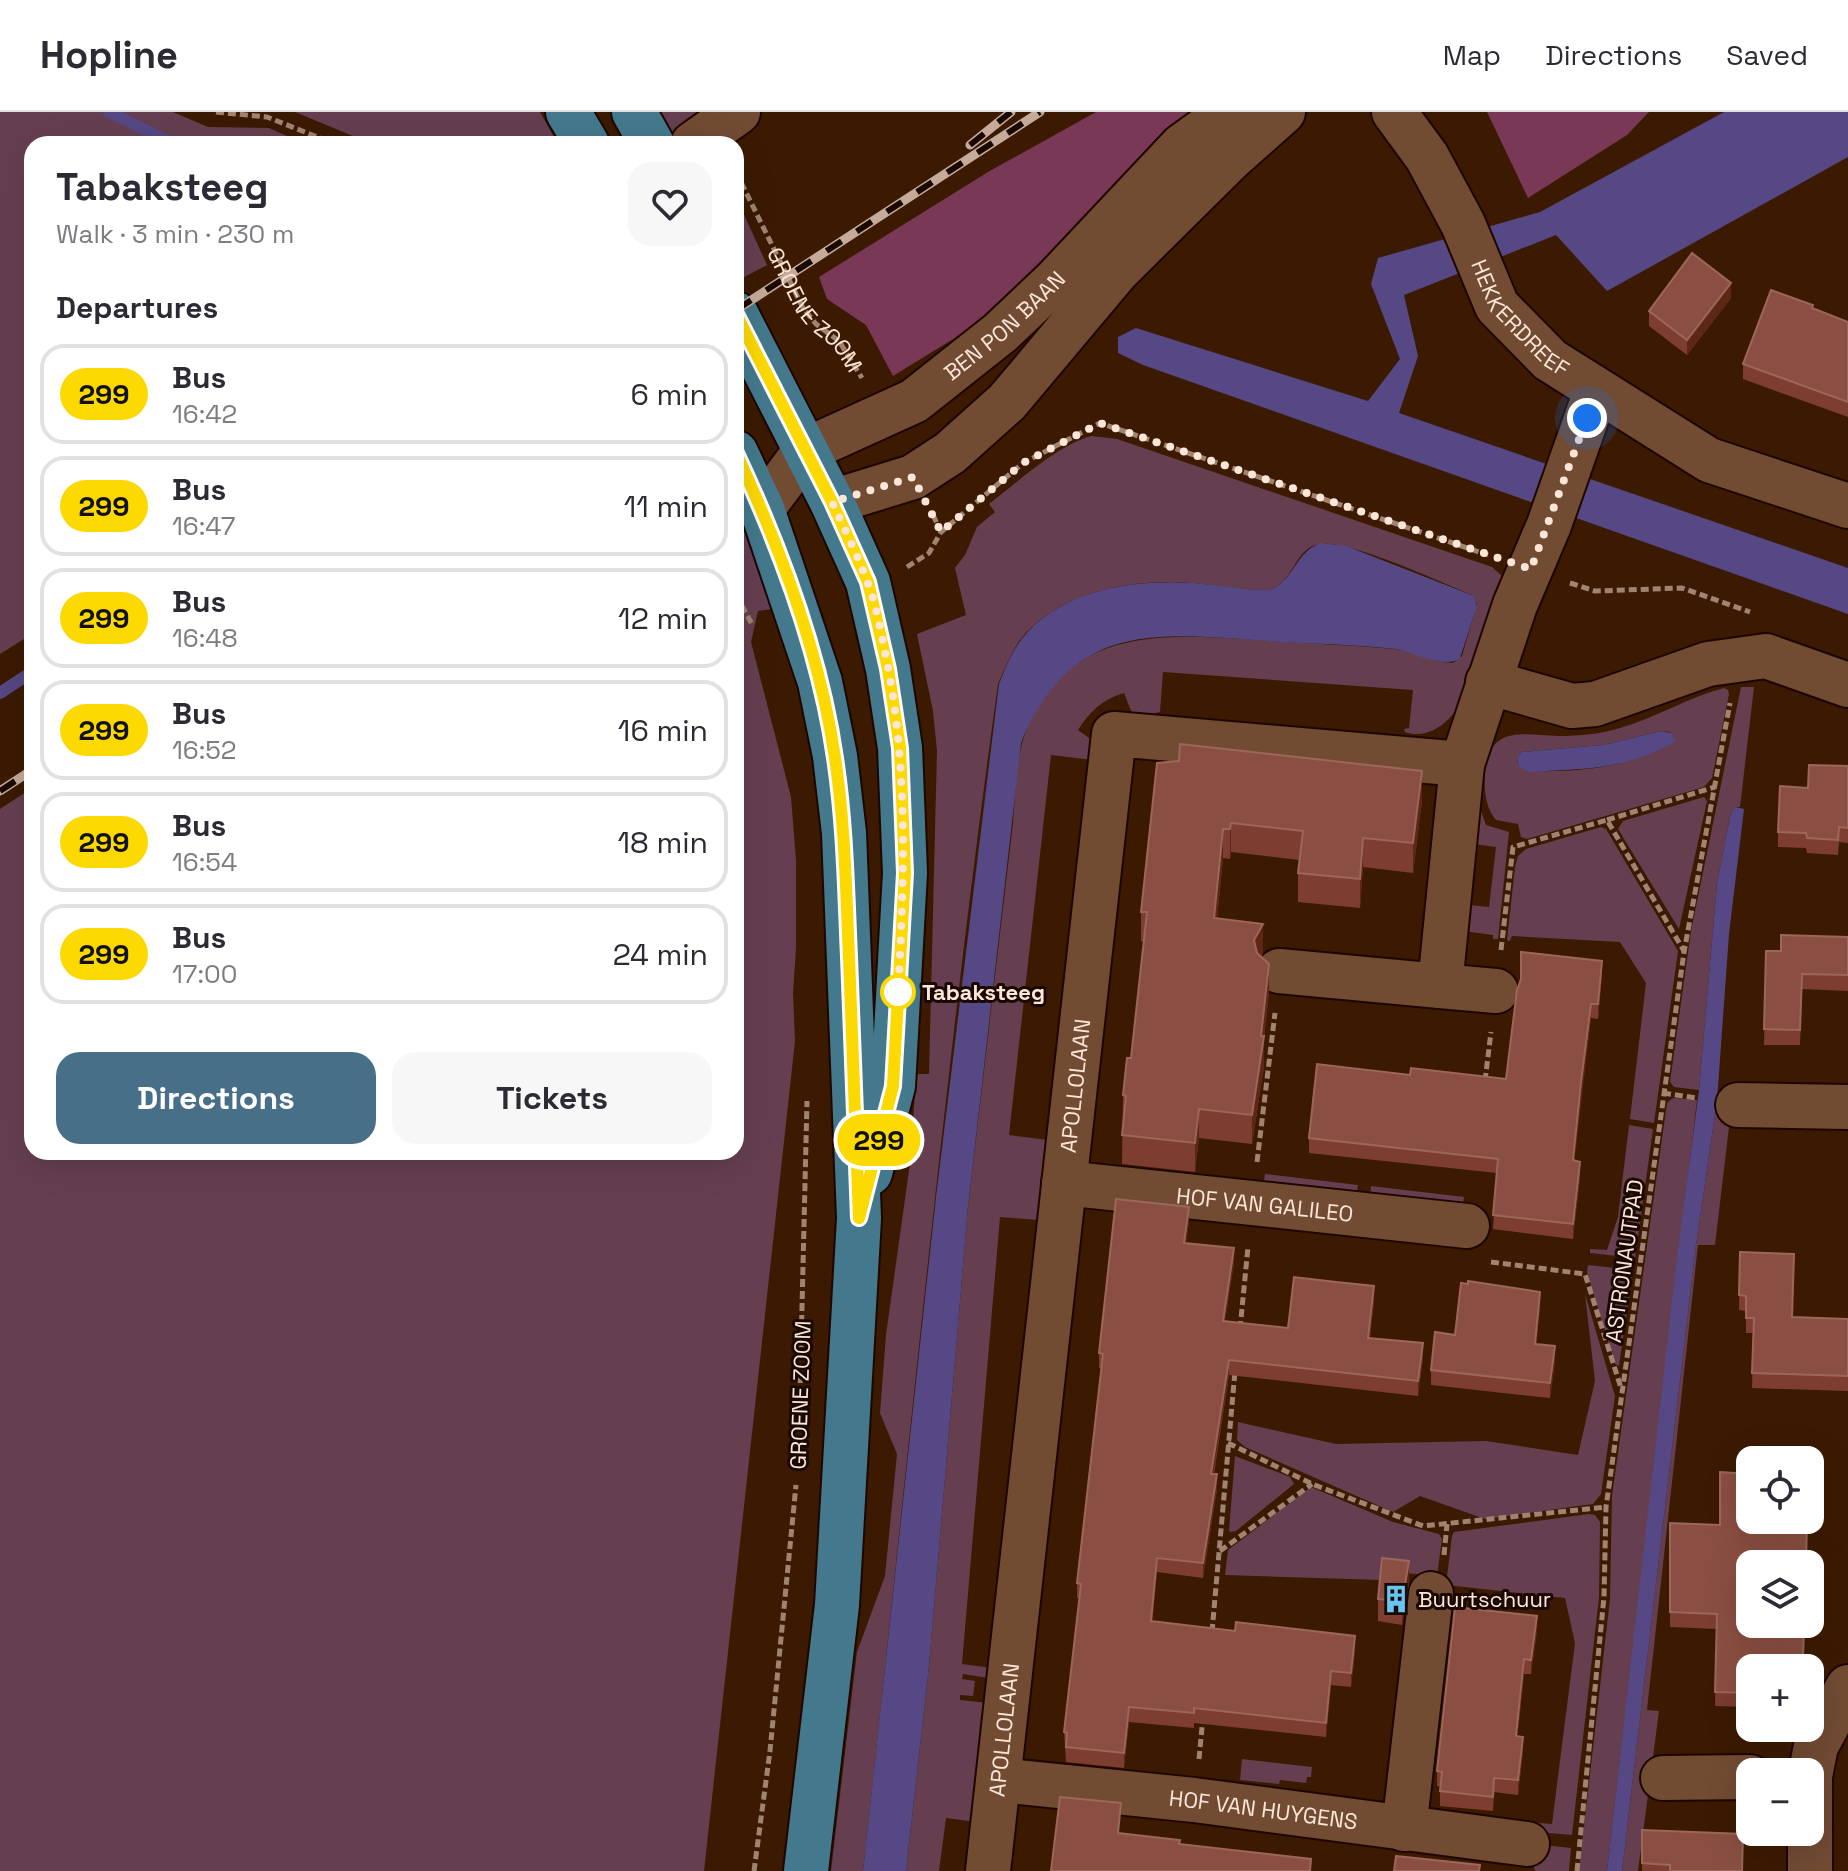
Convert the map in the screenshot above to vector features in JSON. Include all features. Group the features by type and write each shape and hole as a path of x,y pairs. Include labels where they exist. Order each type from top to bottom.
{"main road":[{"path":"568,112 582,136"},
{"path":"634,112 648,136"},
{"path":"744,330 832,502 868,582 888,669 901,764 905,873 893,1086 859,1218"},
{"path":"744,470 762,509 820,682 835,756 844,833 859,1218 837,1605 806,1871"},
{"path":"762,509 832,502"}],"street":[{"path":"704,136 738,112"},
{"name":"BEN PON BAAN","path":"762,509 806,450 914,401 1000,333 1055,281 1182,146 1229,112"},
{"name":"BEN PON BAAN","path":"832,502 913,477 950,453 1007,402 1117,271 1230,159 1283,112"},
{"name":"HEKKERDREEF","path":"1394,112 1427,157 1463,224 1497,306 1550,360 1709,460 1848,506"},
{"path":"1440,986 1462,764 1515,605 1549,525 1596,391"},
{"path":"1488,682 1572,706 1595,704 1708,664 1766,656 1848,685"},
{"name":"APOLLOLAAN","path":"988,1871 1114,734 1462,764"},
{"path":"1279,971 1496,991"},
{"path":"1738,1105 1848,1107"},
{"name":"HOF VAN GALILEO","path":"1064,1183 1467,1226"},
{"path":"1404,1829 1431,1594"},
{"path":"1814,1758 1816,1746 1848,1687"},
{"path":"1663,1778 1736,1777"},
{"name":"HOF VAN HUYGENS","path":"999,1780 1194,1800 1527,1844"},
{"path":"1810,1846 1810,1871"}],"path":[{"path":"216,112 267,117 315,136"},
{"name":"GROENE ZOOM","path":"744,188 803,308 850,355 881,415"},
{"path":"913,477 941,532 1023,463 1100,423 1595,591 1682,588 1757,615"},
{"name":"ASTRONAUTPAD","path":"1577,1871 1604,1597 1606,1507 1684,952 1738,659"},
{"path":"1485,1085 1513,847 1715,787"},
{"path":"1607,820 1684,952"},
{"path":"1239,1338 1279,971"},
{"path":"1663,1093 1690,1097"},
{"name":"GROENE ZOOM","path":"799,1446 807,1094"},
{"path":"1467,1226 1463,1258 1585,1274 1622,1390"},
{"path":"1210,1644 1236,1368"},
{"path":"1228,1443 1312,1484 1423,1526 1606,1507"},
{"name":"GROENE ZOOM","path":"754,1871 770,1751 797,1477"},
{"path":"1220,1551 1312,1484"},
{"path":"1194,1800 1204,1706"}],"shaded area":[{"path":"0,112 173,112 208,127 269,128 287,136 24,136 24,639 0,654"},
{"path":"295,112 540,112 554,136 353,136"},
{"path":"653,112 697,112 708,136 665,136"},
{"path":"1096,112 1201,112 1054,247 1048,259 984,320 893,376 866,325 827,299 819,277 988,172"},
{"path":"1487,112 1649,112 1627,135 1528,198"},
{"path":"1724,112 1848,112 1848,157 1607,291 1556,235 1404,295 1418,356 1399,413 1848,568 1848,614 1143,365 1118,353 1118,337 1136,328 1368,401 1400,359 1371,284 1378,258 1540,212"},
{"path":"744,215 767,265 744,277"},
{"path":"1092,436 1117,439 1492,567 1502,576 1504,586 1459,705 1443,724 1429,732 1405,732 1404,729 1409,728 1413,690 1163,672 1160,712 1134,718 1124,693 1116,696 1097,707 1078,730 1100,746 1093,760 1051,755 1009,1135 1048,1140 1049,1135 1055,1141 1043,1222 1038,1225 1038,1220 1000,1217 962,1664 1000,1669 1001,1664 1007,1670 990,1824 989,1828 984,1829 984,1823 946,1818 939,1871 906,1871 929,1666 968,1207 1017,772 1021,746 1030,721 1050,689 1074,665 1102,650 1134,641 1202,637 1363,646 1401,650 1453,663 1462,656 1477,604 1472,595 1368,553 1328,544 1315,545 1302,555 1283,582 1268,590 1170,582 1129,585 1088,594 1051,612 1034,625 1014,650 998,684 978,832 926,1277 863,1871 831,1871 857,1652 885,1576 897,1454 880,1413 886,1335 911,1156 916,1074 929,1074 937,751 933,711 917,634 966,615 955,568 965,555 977,527 995,512 989,504 1038,465","holes":["963,1674 1001,1680 1000,1684 994,1683 992,1699 998,1699 997,1704 960,1700 960,1695 973,1696 975,1681 962,1679"]},
{"path":"744,519 779,608 758,611 751,642 791,797 796,860 795,1041 704,1871 0,1871 0,809 24,793 24,1160 744,1160"},
{"path":"1321,543 1346,546 1474,596 1477,606 1460,658 1446,662 1380,647 1188,636 1121,643 1091,655 1065,674 1042,703 1021,743 968,1207 929,1666 906,1871 863,1871 936,1197 999,684 1021,640 1037,623 1077,598 1147,583 1194,583 1268,590 1284,581 1305,553"},
{"path":"1741,687 1754,687 1740,807 1735,807 1731,812 1717,883 1699,1090 1674,1087 1670,1082 1691,931"},
{"path":"1724,688 1729,694 1712,778 1704,787 1527,839 1521,837 1518,824 1496,820 1492,815 1486,798 1485,773 1493,746 1501,739 1521,734 1567,736 1605,732 1633,724","holes":["1661,731 1670,732 1674,742 1632,760 1605,766 1538,771 1518,764 1517,759 1521,752 1603,745"]},
{"path":"1661,731 1671,733 1675,742 1621,763 1530,772 1519,767 1517,759 1521,752 1603,745"},
{"path":"1476,797 1486,825 1509,832 1498,939 1493,939 1493,935 1456,930 1460,904 1489,907 1496,847 1466,843"},
{"path":"1704,797 1707,801 1679,929 1618,829 1623,821"},
{"path":"1735,807 1744,809 1729,934 1717,1101 1696,1245 1622,1871 1607,1871 1699,1090 1717,883 1731,812"},
{"path":"1601,827 1606,829 1678,951 1654,1123 1630,1119 1646,983 1620,942 1512,936 1510,941 1507,940 1518,856 1526,849"},
{"path":"1673,1098 1697,1100 1607,1871 1579,1871 1610,1599 1612,1496 1667,1103"},
{"path":"1717,1101 1731,1110 1715,1245 1698,1245 1647,1710 1659,1711 1638,1871 1622,1871 1696,1245"},
{"path":"1629,1125 1653,1129 1635,1258 1590,1253 1590,1249 1607,1250 1618,1217"},
{"path":"1265,1174 1358,1185 1356,1199 1263,1189"},
{"path":"1371,1186 1464,1197 1462,1211 1370,1201"},
{"path":"1588,1265 1633,1270 1619,1366 1615,1364 1587,1272"},
{"path":"1585,1294 1615,1396 1601,1494 1593,1504 1485,1519 1420,1496 1393,1512 1245,1447 1237,1440 1238,1422 1336,1444 1486,1441 1578,1455 1595,1381"},
{"path":"1235,1456 1290,1477 1294,1484 1231,1532 1229,1531"},
{"path":"1311,1487 1393,1522 1439,1534 1442,1539 1437,1576 1384,1571 1382,1580 1225,1575 1228,1550"},
{"path":"1595,1515 1600,1522 1599,1597 1572,1835 1526,1831 1527,1822 1552,1824 1575,1643 1565,1598 1446,1585 1452,1536 1454,1532"},
{"path":"1242,1759 1312,1767 1311,1777 1307,1777 1306,1783 1240,1780"},
{"path":"1526,1843 1571,1848 1569,1871 1535,1871"}],"building":[{"path":"1692,253 1731,283 1687,340 1649,311"},
{"path":"1771,290 1848,322 1848,402 1743,364"},
{"path":"1180,744 1422,771 1413,843 1363,838 1360,879 1298,873 1303,831 1231,823 1230,829 1223,829 1214,918 1263,924 1254,940 1257,953 1269,964 1261,1036 1264,1036 1252,1115 1199,1109 1195,1143 1122,1135 1127,1058 1131,1058 1147,912 1141,912 1157,763 1179,761"},
{"path":"1809,765 1848,766 1848,828 1839,827 1838,840 1807,838 1806,833 1778,832 1780,786 1808,788"},
{"path":"1781,935 1848,937 1848,975 1802,974 1800,1030 1764,1029 1766,951 1781,951"},
{"path":"1521,952 1602,961 1598,1004 1591,1004 1581,1082 1573,1160 1580,1162 1573,1224 1493,1215 1498,1159 1309,1138 1317,1064 1410,1075 1411,1068 1506,1079 1521,979"},
{"path":"1116,1199 1189,1207 1184,1243 1234,1248 1223,1321 1288,1328 1294,1277 1374,1286 1368,1338 1423,1343 1418,1381 1229,1360 1211,1474 1217,1474 1203,1563 1157,1558 1151,1621 1235,1631 1236,1622 1355,1636 1351,1673 1331,1671 1326,1723 1194,1708 1194,1713 1129,1707 1124,1753 1066,1747 1067,1733 1064,1732 1081,1584 1077,1583 1103,1354 1099,1353"},
{"path":"1740,1252 1794,1254 1792,1317 1848,1319 1848,1376 1752,1373 1754,1318 1746,1318 1746,1296 1739,1295"},
{"path":"1468,1281 1540,1292 1535,1344 1555,1346 1550,1383 1431,1370 1435,1332 1455,1335 1461,1283 1468,1284"},
{"path":"1720,1472 1736,1473 1736,1534 1807,1534 1806,1550 1736,1550 1736,1638 1804,1638 1803,1654 1736,1654 1736,1693 1715,1692 1717,1614 1670,1612 1670,1523 1720,1525"},
{"path":"1382,1558 1409,1561 1402,1602 1378,1599"},
{"path":"1455,1607 1537,1616 1531,1660 1524,1659 1516,1736 1523,1737 1518,1780 1494,1778 1493,1797 1440,1791 1442,1772 1437,1771"},
{"path":"1060,1797 1121,1803 1118,1833 1180,1840 1179,1844 1311,1859 1310,1871 1051,1871"},
{"path":"1642,1830 1736,1834 1736,1846 1743,1846 1742,1871 1670,1871 1670,1865 1642,1863"},
{"path":"1396,1856 1480,1865 1479,1871 1394,1871"}],"waterway":[{"path":"109,112 157,136"},
{"path":"0,693 24,677"}],"railway":[{"path":"970,145 1011,112"},
{"path":"744,305 1040,112"},
{"path":"0,791 24,775"}],"bus line":[{"name":"299","path":"744,330 832,502 868,582 888,669 900,748 905,873 893,1086 859,1218 844,833 835,756 820,682 798,611 762,509 744,470"}],"place":[{"name":"Tabaksteeg","path":"898,992"},
{"name":"Buurtschuur","path":"1396,1599"}],"route":[{"path":"898,992 898,995 905,873 900,748 873,599 832,502 913,477 941,532 1023,463 1100,423 1531,569 1587,418"}]}
